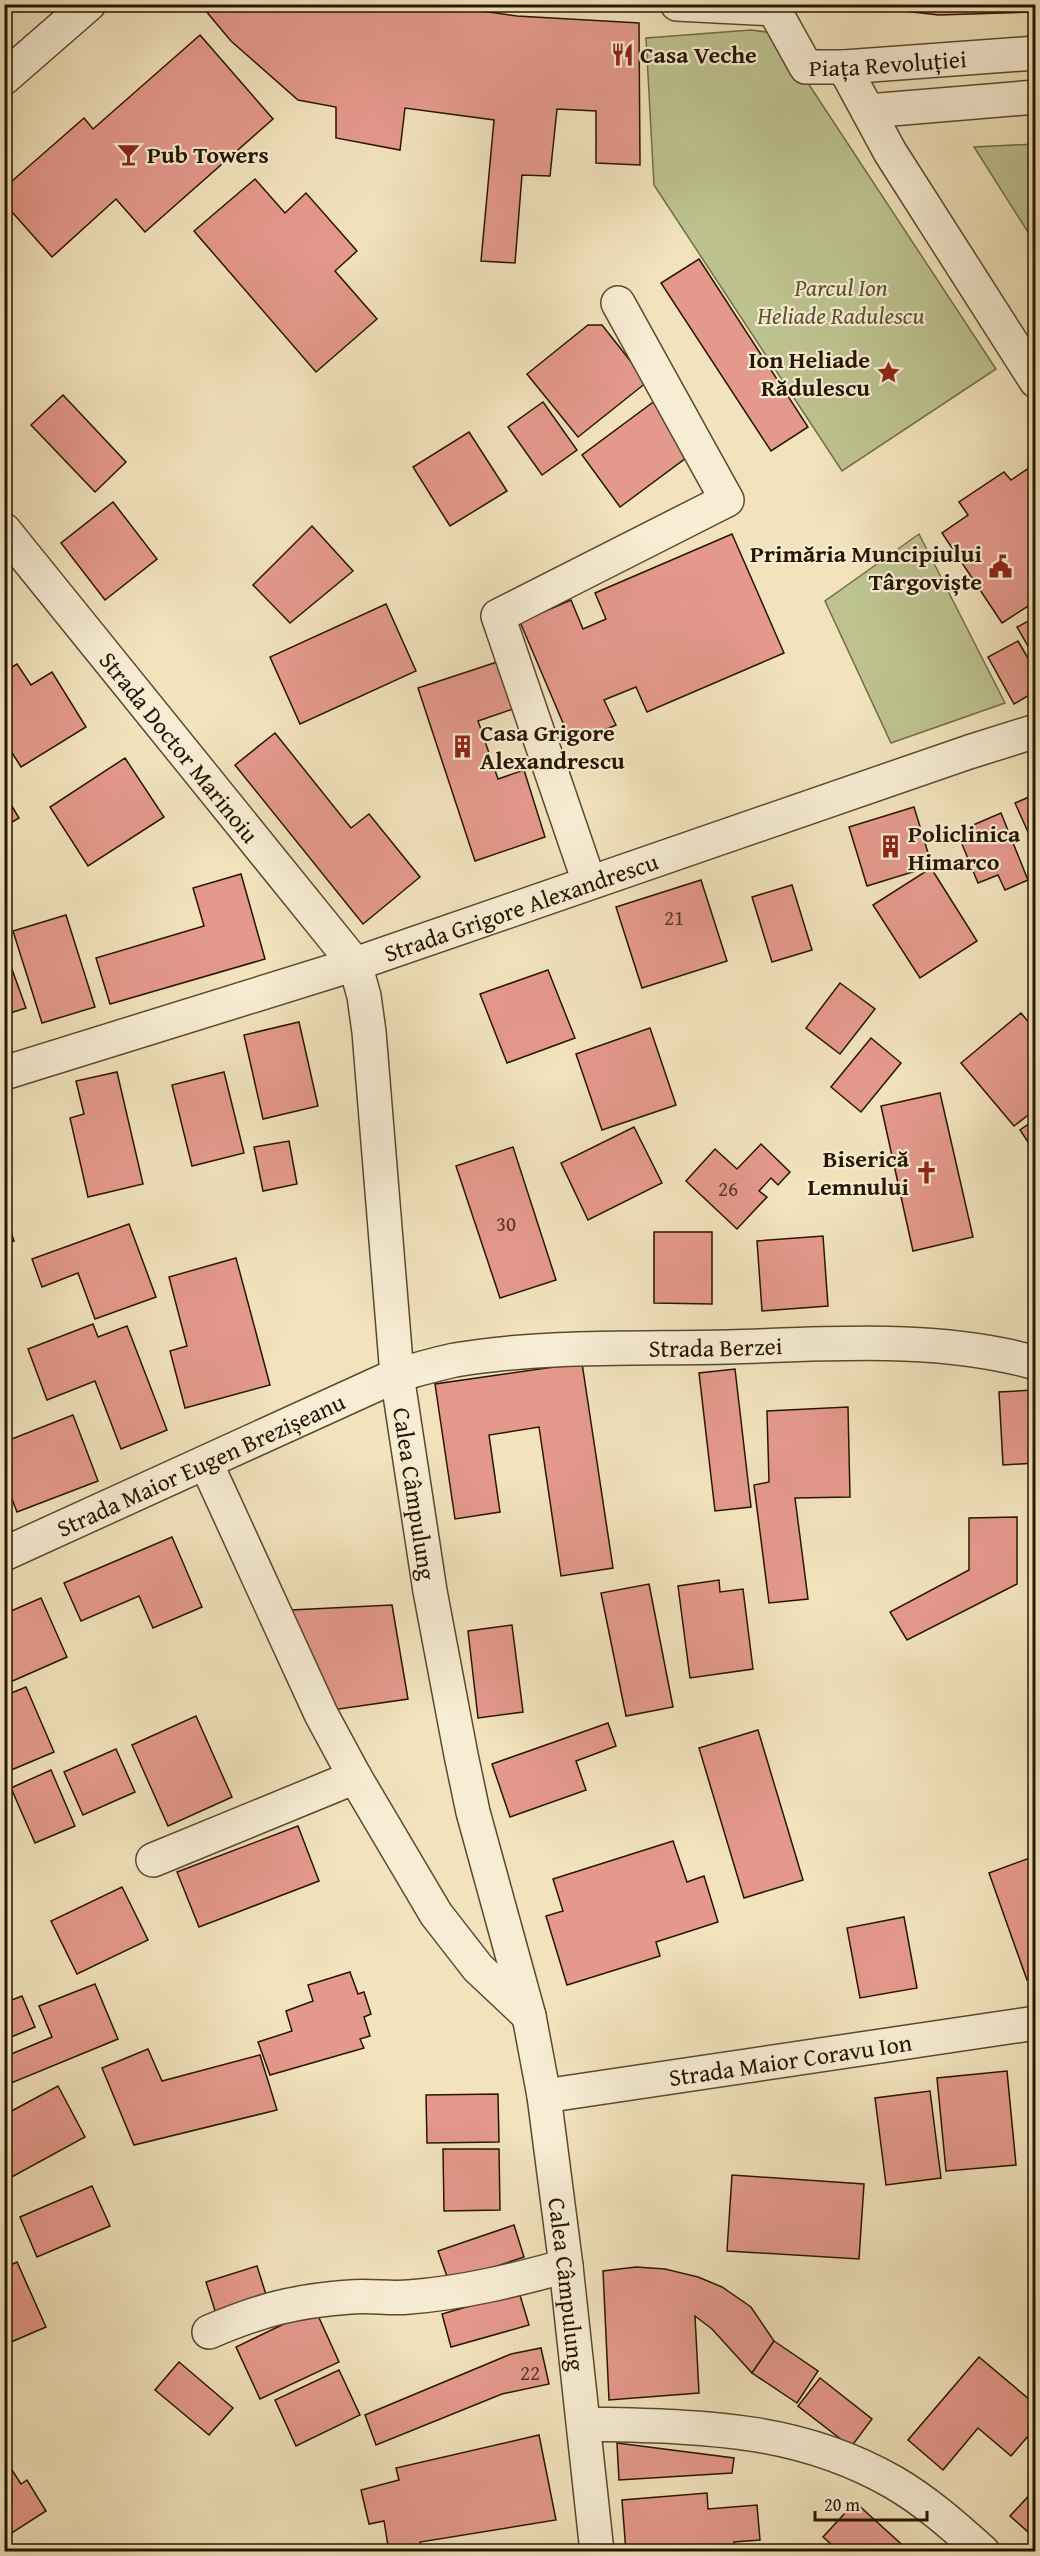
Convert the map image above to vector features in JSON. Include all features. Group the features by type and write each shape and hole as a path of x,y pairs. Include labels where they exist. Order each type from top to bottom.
{"street":[{"path":"4,78 89,4"},
{"path":"677,4 771,6"},
{"name":"Piața Revoluției","path":"771,6 806,66 844,66 1035,53"},
{"path":"844,66 890,153 1028,369"},
{"path":"868,111 1035,97"},
{"path":"589,882 498,616 727,500 618,303"},
{"name":"Strada Doctor Marinoiu","path":"4,530 355,964"},
{"name":"Strada Grigore Alexandrescu","path":"4,1073 355,964 1035,731"},
{"name":"Calea Câmpulung","path":"355,964 364,996 369,1032 398,1375 430,1591 473,1812 529,2016 544,2096 566,2266 597,2552"},
{"name":"Strada Berzei","path":"398,1375 454,1360 507,1354 831,1344 952,1347 1000,1353 1035,1363"},
{"name":"Strada Maior Eugen Brezișeanu","path":"4,1554 398,1375"},
{"path":"206,1463 316,1704 355,1777 436,1914 478,1968 529,2016"},
{"path":"153,1860 355,1777"},
{"name":"Strada Maior Coravu Ion","path":"544,2096 1035,2023"},
{"path":"209,2332 253,2313 297,2302 352,2296 408,2297 445,2293 523,2278 566,2266"},
{"path":"584,2424 720,2429 747,2432 821,2450 894,2482 952,2524 983,2552"}],"green space":[{"name":"Parcul Ion Heliade Radulescu","path":"751,30 775,33 996,369 842,471 654,185 646,38"},
{"path":"1035,144 1036,235 1033,240 974,147"},
{"path":"919,534 1005,703 891,743 825,601"}],"building":[{"path":"200,4 431,4 517,16 639,23 640,165 596,163 596,111 557,109 550,176 522,175 515,263 481,261 494,120 405,108 400,150 336,138 336,107 298,100 231,41"},
{"path":"884,4 1036,4 1036,12 939,15 894,10"},
{"path":"200,35 273,119 145,232 116,199 52,257 4,203 4,188 84,118 93,129"},
{"path":"255,179 285,213 306,193 357,251 335,271 377,319 316,372 194,231"},
{"path":"4,252 12,260 4,267"},
{"path":"699,259 808,427 771,451 661,283"},
{"path":"588,325 602,325 647,382 578,437 527,374"},
{"path":"63,395 126,462 95,492 31,425"},
{"path":"656,400 694,452 620,507 582,455"},
{"path":"543,402 577,450 542,475 508,427"},
{"path":"469,432 507,491 450,526 413,467"},
{"name":"Primăria Muncipiului Târgoviște","path":"1035,464 1036,601 1002,623 942,533 968,515 959,502 1004,472 1011,480"},
{"path":"113,502 157,559 105,600 61,543"},
{"path":"312,526 353,571 290,623 253,585"},
{"path":"732,534 784,653 647,712 636,687 604,700 616,725 572,744 520,622 571,600 583,629 606,619 595,593"},
{"path":"386,604 416,671 300,724 270,657"},
{"path":"1036,617 1036,660 1017,627"},
{"path":"1018,641 1036,672 1036,691 1014,704 988,657"},
{"name":"Casa Grigore Alexandrescu","path":"497,662 513,709 478,721 498,779 524,770 545,837 475,861 418,688"},
{"path":"17,664 31,685 52,672 86,727 21,767 4,740 4,672"},
{"path":"275,733 351,828 369,814 420,877 363,924 235,765"},
{"path":"125,758 164,817 88,866 50,807"},
{"path":"4,793 19,818 4,827"},
{"path":"1036,794 1036,850 1015,803"},
{"name":"Policlinica Himarco","path":"914,807 932,866 867,886 849,827"},
{"path":"1001,813 1028,880 1005,890 998,875 978,883 957,832"},
{"path":"931,868 977,941 920,978 873,905"},
{"path":"241,874 265,959 110,1004 96,958 204,926 193,888"},
{"path":"701,880 727,961 642,988 616,907"},
{"path":"792,885 812,950 772,962 752,897"},
{"path":"66,915 95,1007 42,1023 13,931"},
{"path":"4,951 26,1008 4,1015"},
{"path":"548,970 575,1038 507,1063 480,994"},
{"path":"840,983 875,1009 840,1054 806,1028"},
{"path":"1021,1013 1036,1031 1036,1109 1014,1126 961,1063"},
{"path":"299,1022 318,1106 263,1119 244,1035"},
{"path":"650,1028 676,1105 602,1130 576,1054"},
{"path":"871,1038 901,1063 861,1112 831,1087"},
{"path":"117,1072 143,1184 88,1197 70,1118 84,1114 76,1081"},
{"path":"224,1072 244,1153 192,1166 172,1085"},
{"name":"Biserică Lemnului","path":"940,1093 973,1237 913,1251 881,1106"},
{"path":"1036,1119 1036,1154 1020,1130"},
{"path":"634,1127 662,1183 588,1220 561,1163"},
{"path":"289,1141 297,1184 263,1191 254,1147"},
{"path":"761,1144 790,1172 778,1185 771,1178 759,1191 767,1197 737,1229 686,1181 715,1149 737,1169"},
{"path":"513,1147 556,1280 500,1298 456,1166"},
{"path":"4,1211 14,1241 4,1244"},
{"path":"129,1224 156,1297 95,1319 78,1273 42,1287 32,1259"},
{"path":"654,1232 712,1232 712,1304 654,1303"},
{"path":"823,1236 828,1306 762,1311 757,1241"},
{"path":"236,1258 270,1385 185,1408 170,1351 187,1346 169,1277"},
{"path":"93,1324 98,1337 127,1326 167,1430 121,1449 95,1381 47,1400 28,1349"},
{"path":"582,1363 613,1568 561,1576 539,1427 489,1435 500,1512 455,1519 435,1384"},
{"path":"735,1369 751,1507 715,1511 699,1373"},
{"path":"1033,1390 1036,1463 1003,1465 999,1392"},
{"path":"848,1407 850,1497 795,1498 808,1599 769,1603 754,1485 769,1482 767,1411"},
{"path":"73,1415 98,1481 17,1512 4,1479 4,1442"},
{"path":"1017,1517 1017,1584 907,1640 890,1612 969,1570 969,1518"},
{"path":"172,1537 202,1607 153,1628 139,1596 81,1621 64,1583"},
{"path":"719,1580 720,1592 743,1589 753,1669 690,1678 678,1586"},
{"path":"649,1584 673,1707 626,1716 601,1593"},
{"path":"41,1598 67,1657 8,1683 4,1676 4,1614"},
{"path":"392,1605 408,1699 332,1710 291,1610"},
{"path":"512,1625 523,1712 478,1718 468,1631"},
{"path":"26,1687 54,1752 4,1773 4,1696"},
{"path":"196,1716 232,1797 168,1826 132,1745"},
{"path":"608,1723 616,1746 576,1761 586,1790 510,1817 492,1764"},
{"path":"758,1730 803,1880 744,1898 699,1748"},
{"path":"116,1749 135,1792 83,1815 64,1772"},
{"path":"51,1770 75,1826 35,1843 11,1788"},
{"path":"298,1826 319,1881 199,1927 177,1872"},
{"path":"673,1841 687,1882 704,1876 718,1922 656,1942 660,1956 567,1985 546,1916 563,1911 553,1879"},
{"path":"1035,1856 1036,1977 1027,1980 989,1873"},
{"path":"122,1887 148,1940 77,1974 51,1921"},
{"path":"904,1917 917,1988 860,1998 847,1928"},
{"path":"350,1972 358,1994 364,1992 371,2014 364,2017 370,2036 360,2039 364,2048 270,2075 258,2042 292,2031 286,2011 313,2001 308,1985"},
{"path":"95,1984 118,2039 4,2086 4,2057 52,2037 39,2006"},
{"path":"22,1996 35,2027 4,2040 4,2003"},
{"path":"148,2049 162,2081 260,2055 277,2110 134,2145 102,2068"},
{"path":"1007,2071 1016,2165 946,2171 937,2078"},
{"path":"58,2086 85,2137 8,2179 4,2173 4,2115"},
{"path":"930,2091 941,2178 886,2185 875,2098"},
{"path":"498,2094 499,2142 427,2143 426,2095"},
{"path":"443,2149 499,2149 500,2210 444,2211"},
{"path":"732,2175 864,2184 859,2259 727,2251"},
{"path":"92,2186 110,2226 37,2257 20,2217"},
{"path":"514,2225 524,2257 449,2282 438,2251"},
{"path":"17,2262 46,2327 4,2345 4,2268"},
{"path":"257,2266 268,2301 217,2317 206,2282"},
{"path":"636,2267 665,2269 698,2277 722,2287 751,2307 774,2341 752,2373 712,2329 695,2316 699,2393 609,2400 603,2271"},
{"path":"519,2292 529,2325 451,2347 442,2314"},
{"path":"315,2309 339,2362 260,2399 236,2347"},
{"path":"774,2341 818,2371 797,2403 752,2373"},
{"path":"541,2348 549,2384 502,2394 376,2445 365,2415 511,2354"},
{"path":"979,2357 1036,2405 1036,2427 1011,2456 978,2428 943,2470 908,2440"},
{"path":"179,2362 233,2408 209,2435 155,2390"},
{"path":"339,2370 360,2415 296,2446 275,2400"},
{"path":"820,2378 872,2419 851,2447 798,2406"},
{"path":"539,2435 556,2520 420,2542 422,2552 389,2552 384,2521 369,2524 361,2490 399,2480 396,2468"},
{"path":"617,2443 734,2458 732,2473 619,2480"},
{"path":"4,2458 21,2484 27,2480 46,2511 4,2538"},
{"path":"1036,2488 1036,2539 1010,2516"},
{"path":"707,2493 708,2509 757,2505 760,2540 734,2542 734,2552 626,2552 622,2500"},
{"path":"855,2502 910,2552 840,2552 823,2537"}],"place":[{"name":"Casa Veche","path":"622,54"},
{"name":"Pub Towers","path":"129,154"},
{"name":"Ion Heliade Rădulescu","path":"888,373"},
{"name":"Primăria Muncipiului Târgoviște","path":"1000,567"},
{"name":"Casa Grigore Alexandrescu","path":"462,746"},
{"name":"Policlinica Himarco","path":"890,847"},
{"name":"Biserică Lemnului","path":"927,1172"}]}
